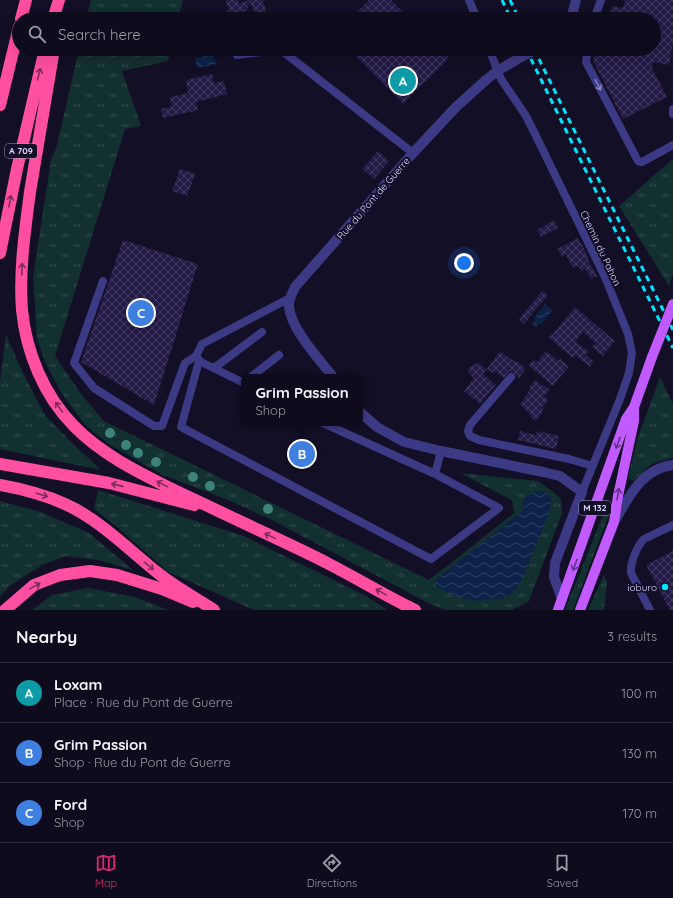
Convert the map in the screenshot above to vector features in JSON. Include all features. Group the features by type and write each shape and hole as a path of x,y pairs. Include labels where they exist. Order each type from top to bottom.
{"highway":[{"path":"23,12 26,0"},
{"path":"56,12 60,0"},
{"path":"59,12 60,0"},
{"path":"0,105 12,56"},
{"name":"A 709","path":"0,253 17,169 43,56"},
{"path":"53,56 26,222 22,265 22,295 24,322 34,361 55,402 73,425 91,442 110,455 150,478 329,564 415,610"},
{"path":"3,465 109,483 222,513"},
{"path":"2,485 46,496 83,514 97,523 160,575 213,610"},
{"path":"5,610 34,585 60,575 90,571 125,577 162,589 213,610"}],"main road":[{"name":"M 132","path":"558,610 626,419 634,408 673,304"},
{"name":"M 132","path":"580,610 614,522 634,421 634,408"}],"street":[{"path":"573,12 576,0"},
{"name":"Rue du Pont de Guerre","path":"290,298 299,283 413,153 472,92 497,71 523,56"},
{"path":"290,298 289,306 291,317 296,329 331,374"},
{"path":"363,414 377,426 396,438 414,445 502,462 560,476 582,492 555,563 554,577 562,599"},
{"path":"614,522 631,492 650,472 662,466 673,465"}],"lane":[{"path":"469,0 474,12"},
{"path":"597,12 601,0"},
{"path":"289,56 413,153"},
{"name":"Chemin du Pahon","path":"491,56 501,79 526,116 605,277 628,334 632,353 620,399 582,492"},
{"path":"587,56 586,62 638,161 642,162 673,145"},
{"path":"673,109 673,114"},
{"path":"102,281 74,363 94,388 154,426 162,426 185,363 198,358"},
{"path":"290,298 202,344 181,428 431,559 499,508 435,474 330,426"},
{"path":"214,368 262,332"},
{"path":"255,374 279,355"},
{"path":"198,358 241,382"},
{"path":"511,377 470,425 468,431 470,436 479,440 569,459 593,466"},
{"path":"435,474 441,451"},
{"path":"650,610 631,573 630,568 640,543 644,539 673,525"}],"green space":[{"path":"91,0 183,0 180,12 88,12"},
{"path":"77,56 169,56 168,61 122,71 141,126 125,129 55,356 81,394 104,421 429,580 514,513 512,500 460,473 538,481 561,499 562,513 529,601 512,610 446,610 432,605 270,519 228,500 163,475 110,445 85,425 62,394 46,364 37,339 33,277 51,160 57,145","holes":["536,491 477,601 437,579 523,511 524,499"]},
{"path":"673,159 673,274 669,286 619,206"},
{"path":"6,335 24,375 45,415 101,470 0,449 0,383"},
{"path":"660,377 673,404 673,458 651,464 634,481 628,478 637,440"},
{"path":"98,490 244,536 364,595 388,610 254,610 168,572 117,527 94,509"},
{"path":"0,501 41,512 89,533 133,570 98,560 66,556 42,565 8,587 0,597"},
{"path":"605,510 610,512 573,610 565,610"},
{"path":"604,575 607,582 604,610 588,610"},
{"path":"88,588 135,597 168,610 32,610 52,595"}],"water":[{"path":"213,56 214,61 216,60 217,64 197,68 195,58"},
{"path":"545,304 553,310 541,324 539,323 536,327 532,324 535,320 534,318"},
{"path":"536,491 544,491 552,498 548,516 522,579 512,594 498,599 477,601 457,597 435,586 437,579 523,511 524,499"}],"building":[{"path":"238,0 239,3 251,0 263,0 266,12 254,12 250,3 246,11 225,12 229,11 226,1"},
{"path":"369,0 391,0 403,12 357,12"},
{"path":"625,0 673,0 673,42 669,65 653,62 652,68 667,97 623,119 593,61 594,56 661,56 661,12 611,12 612,6 623,8"},
{"path":"356,56 447,56 449,58 403,104"},
{"path":"212,74 214,83 224,81 227,94 196,102 198,110 163,118 161,109 172,107 170,97 188,93 186,80"},
{"path":"378,151 389,161 374,179 362,169"},
{"path":"180,169 195,174 187,196 172,191"},
{"path":"554,220 558,228 541,237 537,230"},
{"path":"578,238 597,276 591,279 585,269 582,271 578,266 573,268 566,256 567,254 562,257 557,249"},
{"path":"123,240 198,264 154,405 81,362"},
{"path":"542,291 548,295 524,324 519,319"},
{"path":"575,307 615,341 603,356 592,347 595,342 583,332 575,342 589,351 586,355 594,362 590,367 575,355 573,358 549,338"},
{"path":"500,351 526,368 519,378 509,371 504,378 494,371 493,373 487,369"},
{"path":"546,351 559,361 560,359 569,366 553,386 528,365 533,360 537,362"},
{"path":"478,363 487,369 483,374 496,385 480,404 464,391 474,378 468,370 470,367"},
{"path":"536,380 542,386 543,385 550,390 544,397 549,400 542,408 544,410 536,421 531,418 531,415 520,405 531,388 529,387"},
{"path":"520,431 536,435 537,431 559,436 556,449 518,440"},
{"name":"ioburo","path":"673,551 673,610 670,610 646,565"}],"railway":[{"path":"502,0 508,12"},
{"path":"510,0 516,12"},
{"path":"529,56 673,348"},
{"path":"537,56 673,330"}],"place":[{"name":"Loxam","path":"403,81"},
{"name":"Ford","path":"141,313"},
{"name":"Grim Passion","path":"302,454"},
{"name":"ioburo","path":"665,587"}]}
